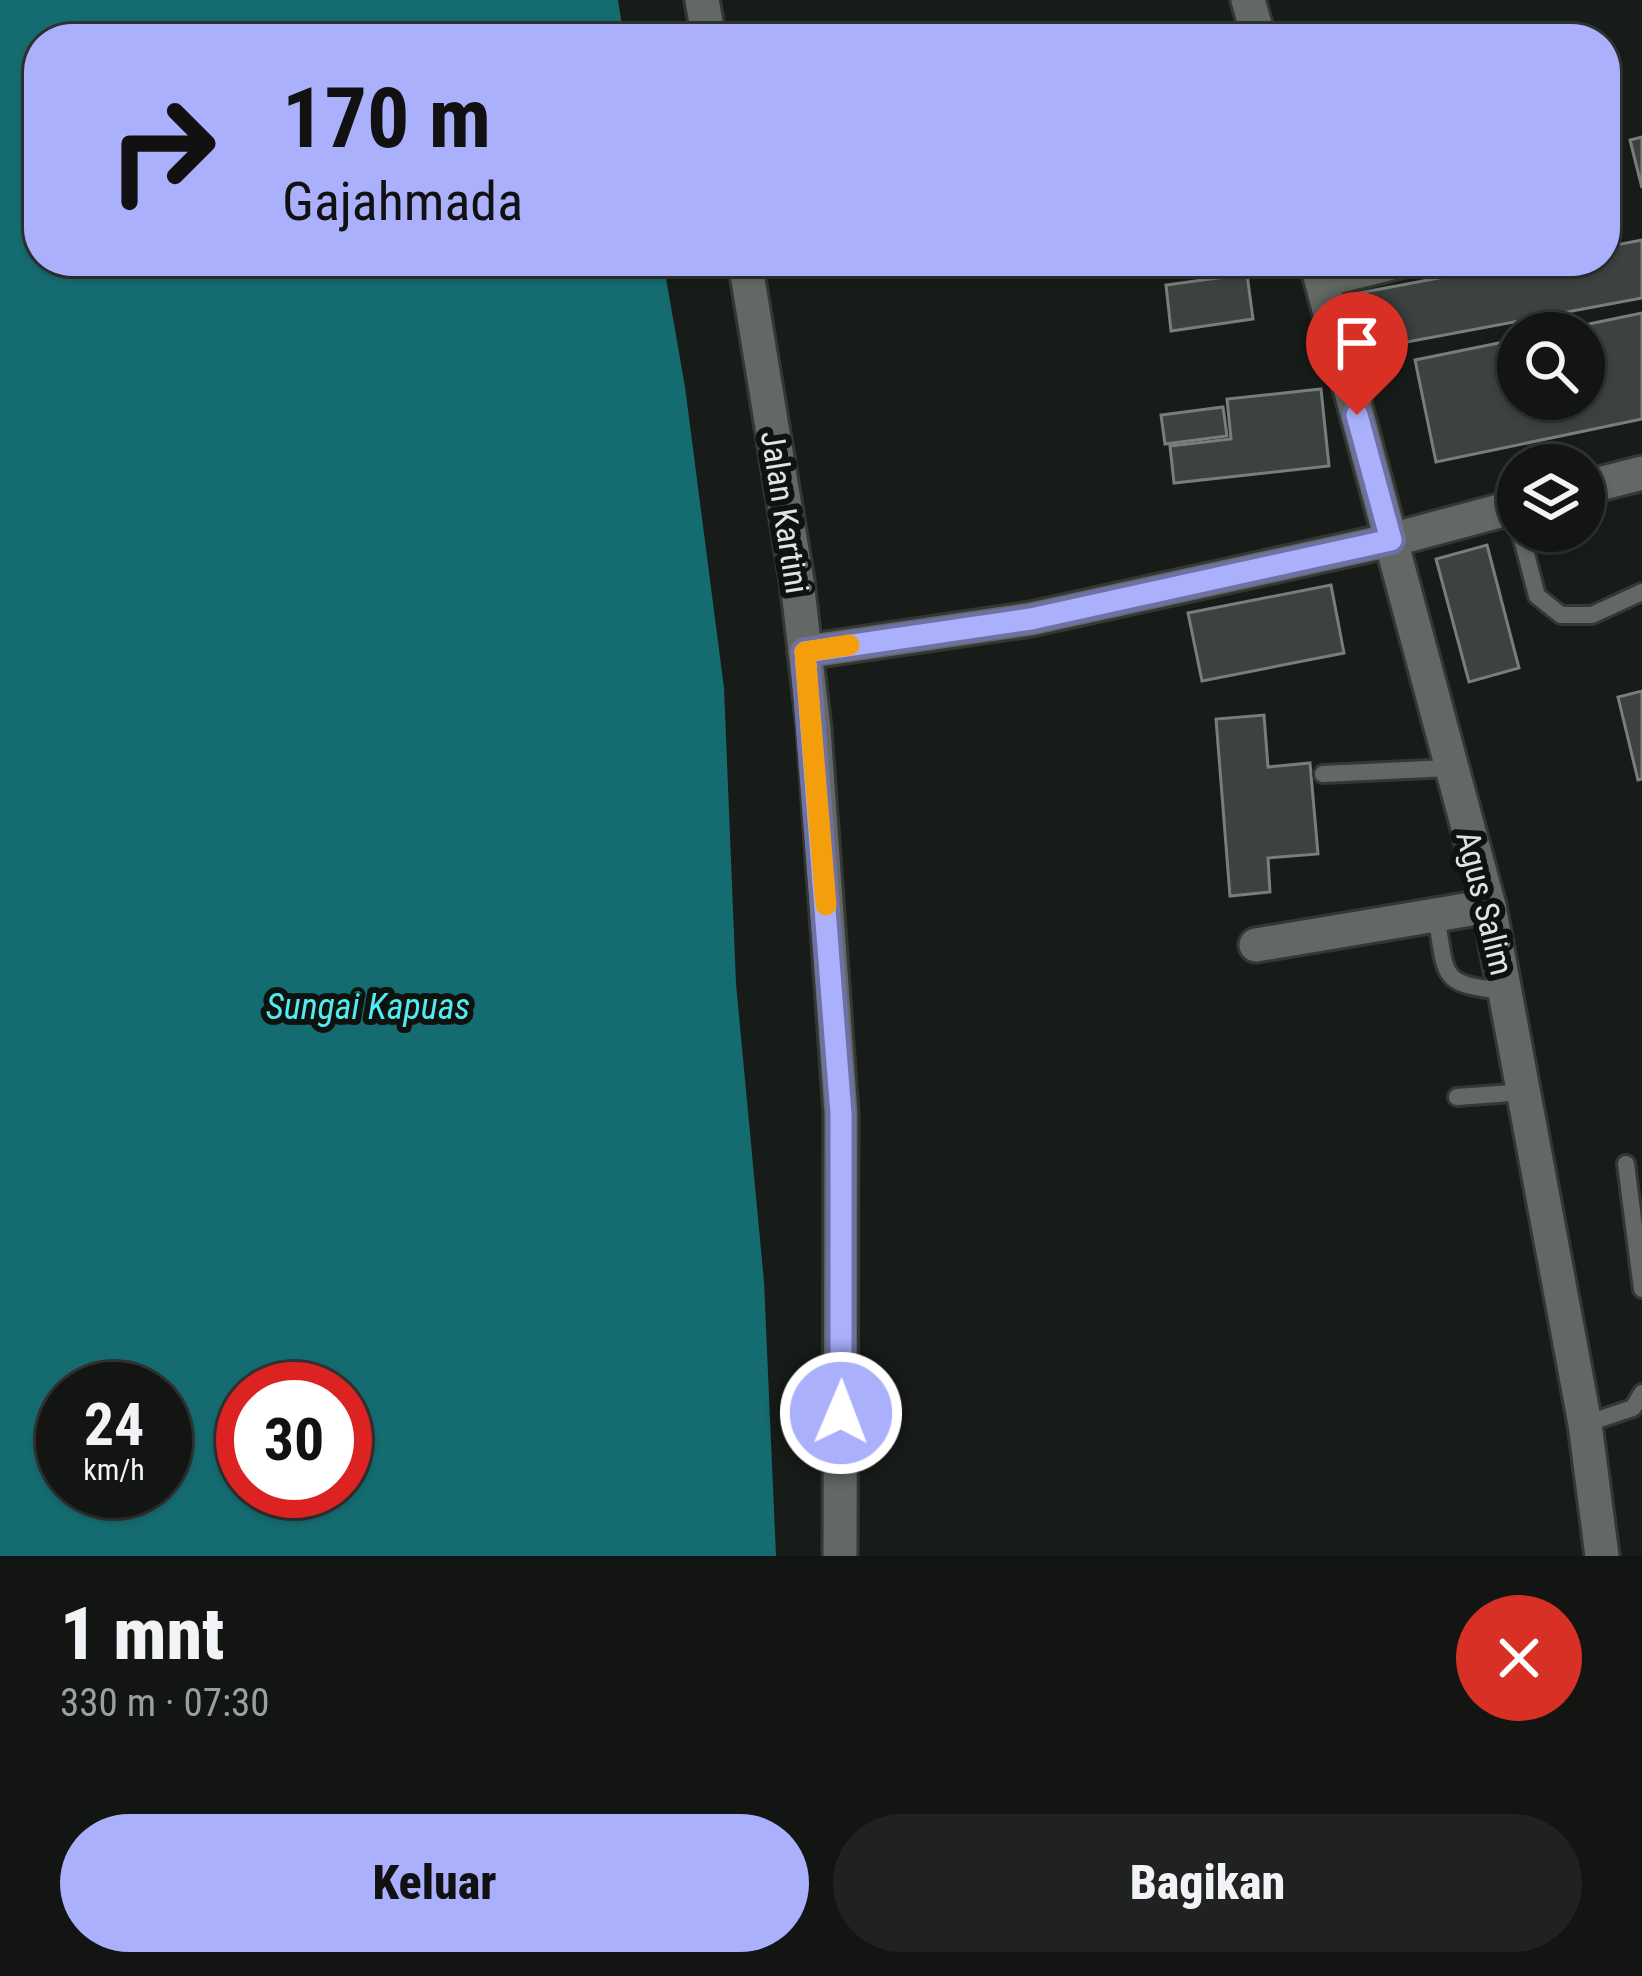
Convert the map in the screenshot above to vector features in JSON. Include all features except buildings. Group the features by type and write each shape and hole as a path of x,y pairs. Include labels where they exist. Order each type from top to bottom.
{"street":[{"name":"Jalan Kartini","path":"747,276 805,652 841,1114 840,1556"},
{"name":"Agus Salim","path":"1320,276 1489,906 1585,1424 1602,1556"},
{"path":"1605,483 1642,473"},
{"path":"805,652 1031,619 1497,520"},
{"path":"1256,945 1489,906"}],"lane":[{"path":"1527,552 1537,596 1561,615 1592,615 1642,592"},
{"path":"1323,774 1449,768"},
{"path":"1436,915 1445,967 1452,980 1462,986 1506,991"},
{"path":"1457,1097 1525,1092"},
{"path":"1626,1164 1642,1289"},
{"path":"1585,1424 1633,1408 1642,1393"}],"water":[{"name":"Sungai Kapuas","path":"0,0 618,0 622,24 24,24 24,276 666,276 685,387 724,688 736,984 764,1282 776,1556 0,1556"}],"slow traffic":[{"path":"826,905 805,652 849,645"}],"route":[{"path":"841,1413 841,1114 805,652 1031,619 1391,540 1357,415"}]}
